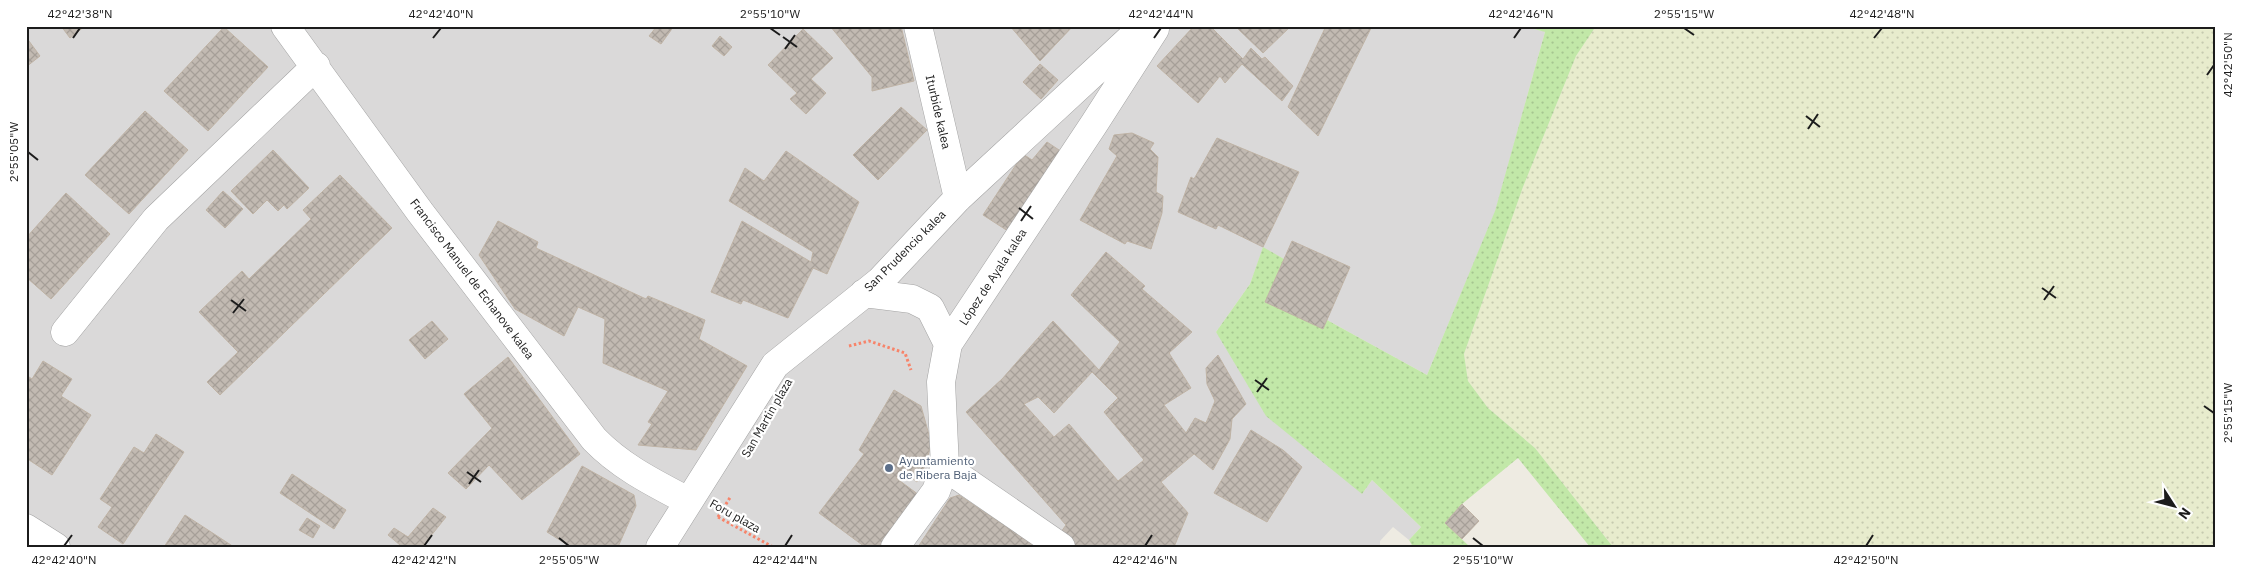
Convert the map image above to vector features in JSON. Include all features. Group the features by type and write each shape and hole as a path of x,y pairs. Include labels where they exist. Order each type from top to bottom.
{"street":[{"name":"Francisco Manuel de Echanove kalea","path":"285,26 316,66 420,212 594,439 610,456 635,473 688,501"},
{"name":"Iturbide kalea","path":"918,26 958,198"},
{"name":"San Prudencio kalea","path":"660,547 775,365 880,281 958,198 1144,26"},
{"name":"López de Ayala kalea","path":"896,547 936,491 945,467 940,382 948,344 1157,26"},
{"path":"65,332 156,219 316,66"},
{"path":"864,293 912,299 930,308 948,344"},
{"path":"945,467 1062,547"},
{"path":"26,528 56,547"}],"path":[{"path":"846,347 869,342 904,353 919,390 941,391"},
{"path":"718,517 733,493"},
{"name":"Foru plaza","path":"688,501 773,547"}],"shaded area":[{"path":"26,26 1523,26 1545,32 1495,212 1427,375 1327,320 1323,329 1265,302 1284,259 1263,248 1250,284 1216,332 1362,494 1372,480 1421,527 1409,540 1393,527 1380,541 1380,547 26,547"}],"green space":[{"path":"1523,26 1596,26 1576,56 1523,187 1464,354 1468,381 1488,408 1535,448 1613,547 1590,547 1518,458 1462,504 1445,523 1470,547 1413,547 1409,540 1421,527 1372,480 1362,494 1266,416 1216,332 1250,284 1263,247 1284,259 1265,302 1323,328 1327,320 1427,375 1495,211 1545,32"},
{"path":"1596,26 2216,26 2216,547 1613,547 1535,448 1488,408 1468,381 1464,354 1523,187 1576,56"}],"building":[{"path":"61,26 85,26 70,38"},
{"path":"657,26 674,26 661,44 649,36"},
{"path":"830,26 901,26 914,81 872,91 872,77"},
{"path":"1010,26 1073,26 1040,61"},
{"path":"1194,26 1210,26 1243,59 1251,48 1262,59 1265,57 1293,86 1282,101 1242,64 1225,83 1220,76 1198,103 1157,66"},
{"path":"1235,26 1291,26 1263,53"},
{"path":"1326,26 1372,26 1318,136 1288,107"},
{"path":"224,27 268,67 208,131 164,91"},
{"path":"803,29 833,58 811,79 826,93 806,114 790,99 797,93 768,65"},
{"path":"720,36 732,47 724,56 712,46"},
{"path":"26,37 40,56 26,67"},
{"path":"1040,64 1058,80 1041,99 1023,82"},
{"path":"901,107 927,130 878,180 853,155"},
{"path":"145,111 188,150 129,214 85,175"},
{"path":"1132,133 1154,143 1150,149 1158,157 1156,192 1163,196 1162,213 1151,249 1127,241 1125,244 1080,220 1117,156 1109,149 1114,135"},
{"path":"1217,138 1299,172 1263,247 1218,225 1216,229 1178,212 1191,177 1194,179"},
{"path":"1047,142 1062,152 1011,233 983,215 1023,154 1032,160"},
{"path":"273,150 309,188 287,209 284,205 278,211 267,200 253,214 231,191"},
{"path":"786,151 859,202 827,274 813,268 788,318 743,300 741,304 711,292 742,221 811,262 813,252 729,201 745,168 764,181"},
{"path":"340,175 392,228 220,395 207,382 238,352 199,312 242,271 249,279 311,219 303,210"},
{"path":"223,191 243,209 225,228 206,210"},
{"path":"66,193 110,234 51,299 26,277 26,238"},
{"path":"498,221 538,242 536,248 646,299 648,296 705,320 699,339 747,366 696,450 638,445 652,424 648,422 668,391 603,363 605,319 578,307 564,336 515,309 479,255"},
{"path":"1292,241 1350,267 1323,329 1265,302"},
{"path":"1106,252 1145,286 1142,289 1192,332 1169,353 1191,388 1164,405 1186,433 1195,418 1206,423 1215,401 1207,384 1206,368 1218,355 1246,404 1232,419 1230,439 1213,470 1194,454 1161,482 1188,513 1174,547 1075,547 1058,536 1066,525 966,412 1002,379 1053,321 1099,370 1120,342 1071,295","holes":["1092,372 1118,398 1104,412 1144,460 1118,481 1069,424 1054,437 1024,404 1038,397 1054,413"]},
{"path":"432,321 448,339 425,359 409,340"},
{"path":"508,357 580,454 522,500 489,465 466,489 448,473 492,428 464,394"},
{"path":"43,361 72,379 61,396 91,415 52,475 26,458 26,375 32,379"},
{"name":"Ayuntamiento de Ribera Baja","path":"894,390 921,406 931,442 925,466 917,482 902,470 896,478 919,495 883,547 865,547 819,513 864,454 859,450"},
{"path":"1251,430 1283,450 1302,467 1267,522 1214,493"},
{"path":"156,434 184,452 123,544 98,527 112,507 100,499 134,447 144,453"},
{"path":"582,466 634,495 636,506 618,547 571,547 547,532"},
{"path":"292,474 346,510 334,529 280,493"},
{"path":"959,495 1036,547 918,547 950,498"},
{"path":"1462,504 1479,521 1462,539 1445,523"},
{"path":"433,508 446,517 422,547 399,547 400,545 388,535 394,528 408,537"},
{"path":"185,515 234,547 164,547"},
{"path":"307,518 320,526 313,538 299,530"}],"place":[{"name":"Ayuntamiento de Ribera Baja","path":"889,468"}]}
